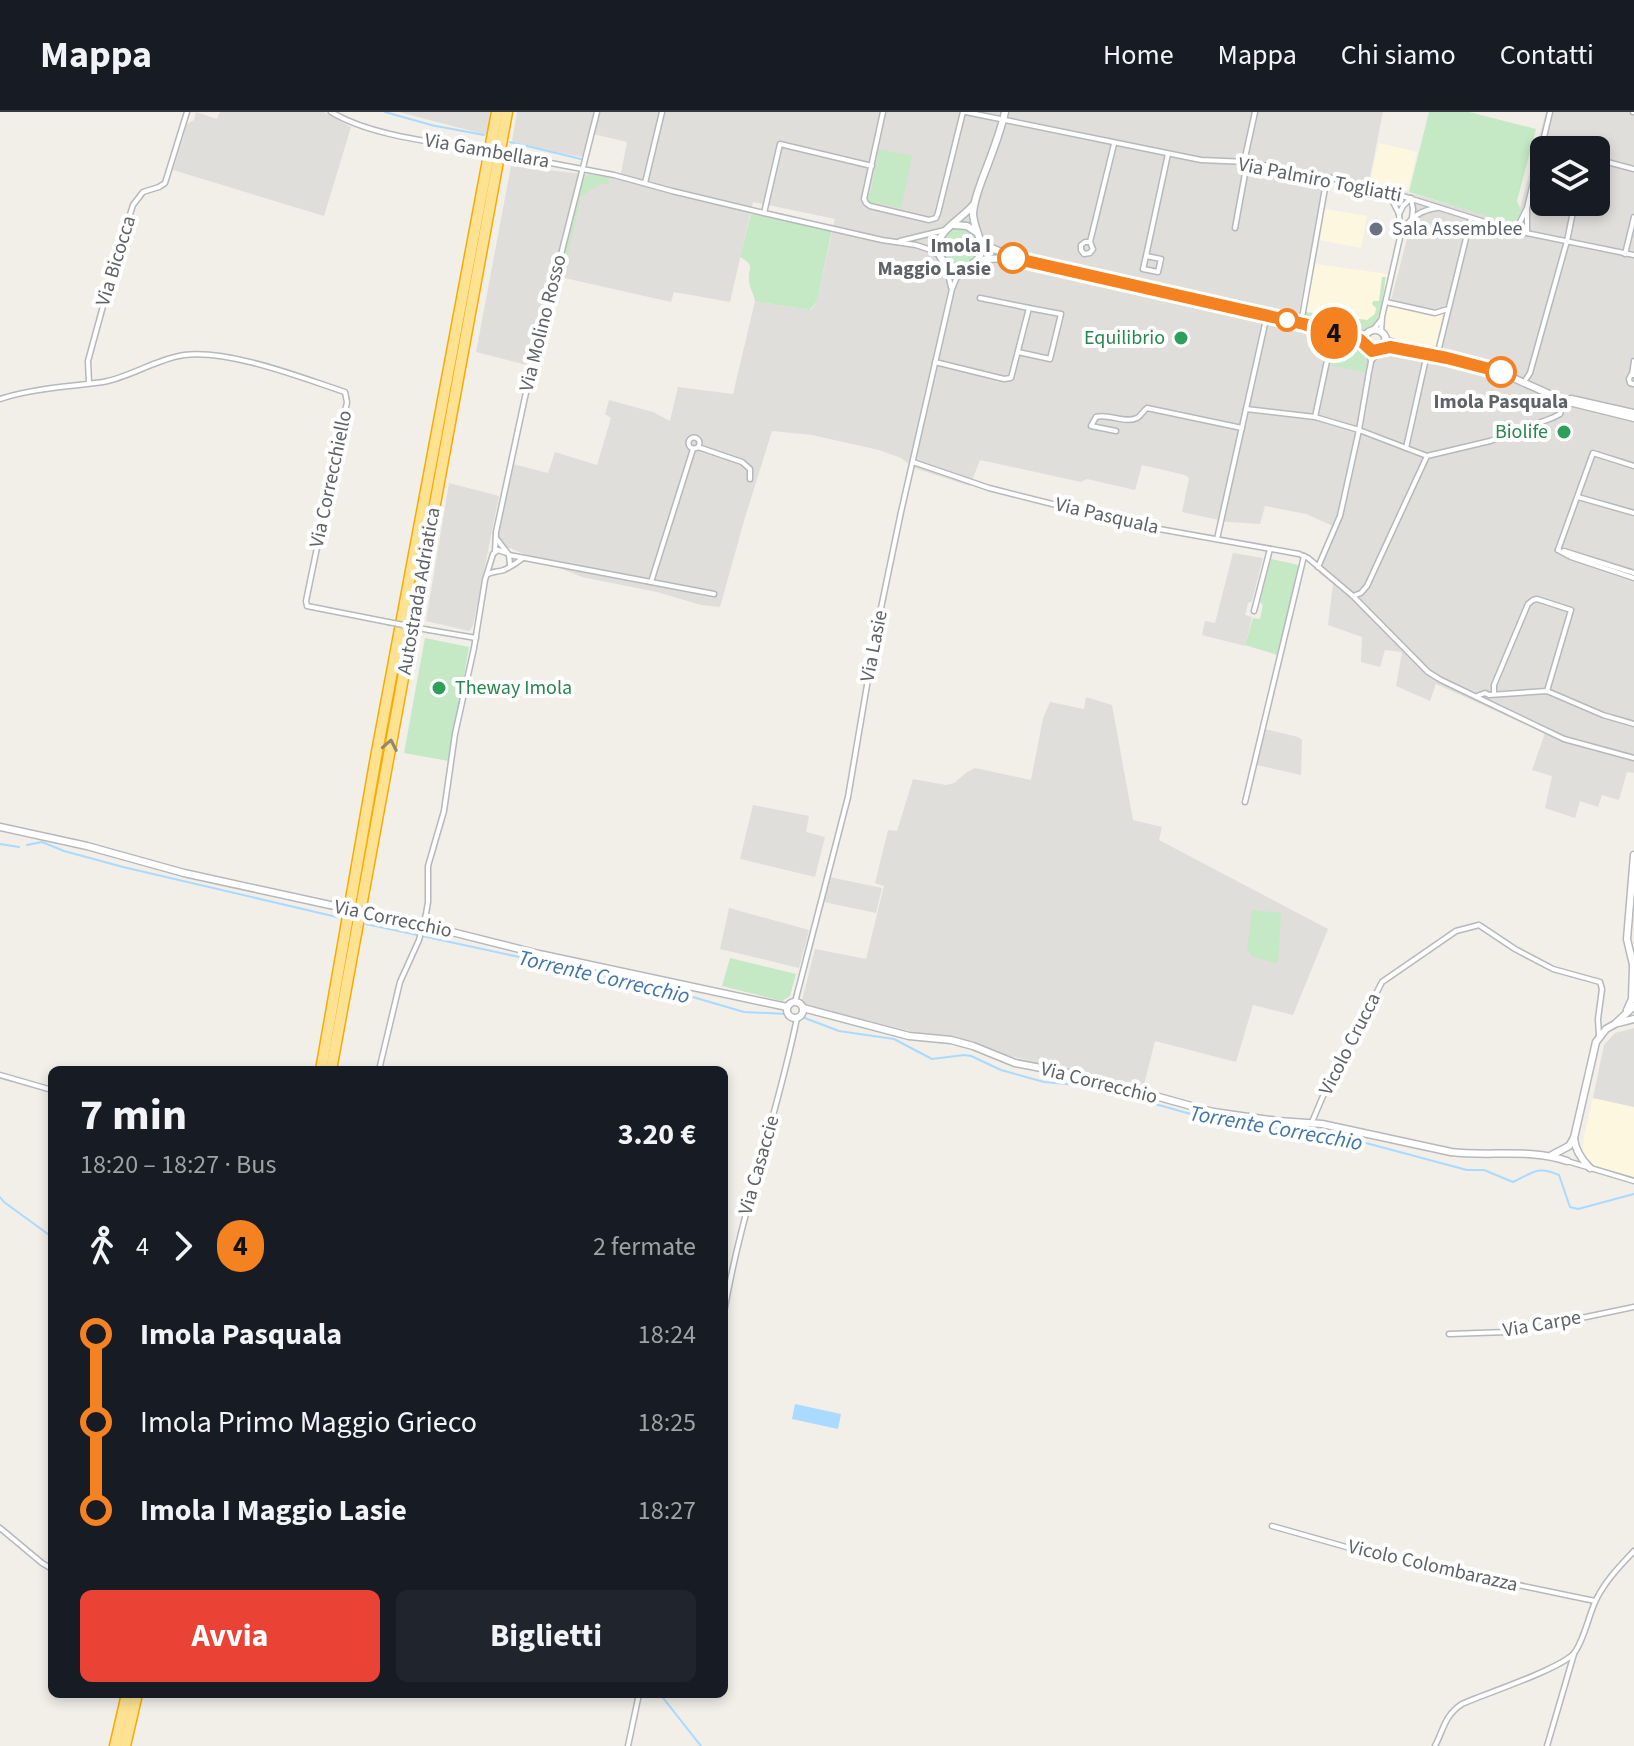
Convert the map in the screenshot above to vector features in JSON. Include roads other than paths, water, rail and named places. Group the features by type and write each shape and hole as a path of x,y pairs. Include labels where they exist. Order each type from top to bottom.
{"highway":[{"name":"Autostrada Adriatica","path":"322,1066 376,757 497,112"},
{"name":"Autostrada Adriatica","path":"332,1066 507,112"},
{"path":"115,1746 126,1698"},
{"path":"125,1746 136,1698"}],"street":[{"name":"Via Bicocca","path":"89,383 88,361 133,205 143,192 165,183 187,112"},
{"name":"Via Gambellara","path":"331,112 349,122 378,131 582,168 764,213 924,247 942,260"},
{"name":"Via Molino Rosso","path":"495,552 495,536 525,397 597,112"},
{"path":"645,183 662,112"},
{"path":"883,112 864,199 870,206 929,220 936,218 938,213 964,112"},
{"name":"Via Palmiro Togliatti","path":"964,112 1004,116 1201,160 1246,162 1327,177 1380,189 1527,233 1634,255"},
{"path":"1235,228 1255,112"},
{"path":"1516,230 1527,208 1550,112"},
{"path":"948,228 974,204 1004,116"},
{"path":"1090,242 1114,143"},
{"path":"764,213 780,144 872,166"},
{"path":"1146,256 1161,259 1158,272 1143,269 1168,154"},
{"path":"1610,163 1634,169"},
{"path":"1302,324 1327,177"},
{"path":"1318,567 1340,516 1371,362 1382,346 1382,317 1401,233 1399,214 1393,202 1380,189"},
{"path":"1399,214 1411,198"},
{"path":"1411,198 1412,218"},
{"path":"973,263 980,255 974,204"},
{"path":"1401,233 1412,218 1427,209 1441,208"},
{"path":"1527,208 1527,233"},
{"path":"1526,379 1572,216"},
{"path":"1438,352 1471,217"},
{"path":"1625,254 1634,217"},
{"path":"948,228 967,226 989,247 1016,258 1365,339"},
{"name":"Via Gambellara","path":"898,242 948,228"},
{"name":"Via Lasie","path":"948,228 938,242 952,289"},
{"path":"973,263 1016,258"},
{"path":"942,260 957,268 966,267"},
{"name":"Via Lasie","path":"795,1002 848,797 876,632 952,289 956,279 973,263"},
{"path":"980,298 1061,314 1050,359 1018,352"},
{"path":"1386,302 1435,313 1448,309"},
{"path":"935,362 1008,379 1012,376 1029,308"},
{"path":"1217,539 1267,315"},
{"path":"1302,324 1365,339 1382,317"},
{"path":"1373,330 1381,332"},
{"path":"1315,417 1333,333"},
{"path":"1365,339 1371,362"},
{"path":"1369,350 1390,343 1438,352 1490,365 1564,397 1634,415"},
{"path":"1382,346 1498,371 1565,401 1634,415"},
{"path":"1406,448 1427,354"},
{"name":"Via Correcchiello","path":"0,399 27,392 104,382 185,355 213,356 276,370 345,392 347,402 307,606 476,638"},
{"path":"1634,361 1633,375 1629,380 1634,384"},
{"path":"1246,409 1315,417 1427,456 1490,441 1552,418 1560,414 1565,401"},
{"path":"1116,431 1091,426 1093,419 1099,415 1137,418 1147,408 1242,428"},
{"path":"651,582 696,448 742,462 750,469 750,479"},
{"path":"1634,466 1593,453 1558,550 1634,576"},
{"path":"1353,596 1367,586 1427,456"},
{"name":"Via Pasquala","path":"913,462 989,488 1144,526 1304,556 1353,596 1428,672 1564,739 1634,758"},
{"path":"1578,497 1634,513"},
{"path":"495,536 508,554 509,565"},
{"path":"1254,611 1270,549"},
{"path":"380,1066 400,982 419,940 428,902 428,866 444,811 455,734 495,552 502,550 523,558 714,594"},
{"path":"1245,802 1304,556"},
{"path":"488,574 505,569 523,558"},
{"path":"491,560 493,567 499,570"},
{"path":"1483,699 1489,699 1528,604 1537,599 1571,610 1547,691"},
{"path":"1491,694 1547,691 1592,711 1634,724"},
{"name":"Via Correcchio","path":"0,827 87,846 171,870 380,914 539,954 787,1007"},
{"path":"1626,1012 1632,999 1634,968 1627,939 1634,855"},
{"name":"Vicolo Crucca","path":"1312,1123 1382,982 1447,936 1474,925 1484,927 1515,949 1553,969 1600,982 1599,1036"},
{"path":"795,1002 787,1007 790,1016 797,1018 803,1008"},
{"name":"Via Correcchio","path":"795,1002 803,1008 909,1036 951,1040 1015,1063 1083,1076 1213,1112 1344,1128 1471,1155 1549,1156 1634,1181"},
{"path":"1567,1161 1566,1152 1572,1143 1599,1036 1634,1006"},
{"name":"Via Casaccie","path":"728,1293 744,1215 797,1018"},
{"path":"1615,1024 1634,1018"},
{"path":"0,1075 48,1089"},
{"path":"1549,1156 1572,1143"},
{"path":"1572,1143 1590,1168"},
{"name":"Via Carpe","path":"1449,1334 1507,1332 1538,1321 1586,1317 1634,1307"},
{"name":"Vicolo Colombarazza","path":"1272,1526 1378,1556 1595,1601"},
{"path":"0,1528 48,1566"},
{"path":"1547,1746 1566,1677 1595,1601 1604,1585 1634,1551"},
{"path":"1435,1746 1453,1709 1561,1663 1575,1652"},
{"path":"628,1746 638,1698"}],"water":[{"path":"795,1404 841,1414 838,1429 792,1419"}],"waterway":[{"path":"385,112 435,126"},
{"path":"436,126 484,135"},
{"path":"510,142 581,159"},
{"name":"Torrente Correcchio","path":"27,845 42,842 123,867 337,917"},
{"name":"Torrente Correcchio","path":"0,844 19,847"},
{"name":"Torrente Correcchio","path":"366,924 417,935"},
{"name":"Torrente Correcchio","path":"422,936 662,988 744,1012 787,1014"},
{"name":"Torrente Correcchio","path":"802,1017 839,1031 894,1039 932,1059 971,1056 1001,1070 1044,1082 1091,1086 1205,1118 1268,1128 1321,1131 1467,1170 1484,1170 1513,1182 1536,1171 1552,1172 1559,1175 1570,1207 1578,1209 1634,1194"},
{"path":"0,1197 48,1234"},
{"path":"663,1698 701,1746"}],"place":[{"name":"Sala Assemblee","path":"1376,229"},
{"name":"Imola I Maggio Lasie","path":"1013,258"},
{"name":"Equilibrio","path":"1181,338"},
{"name":"Imola Pasquala","path":"1501,372"},
{"name":"Biolife","path":"1564,432"},
{"name":"Theway Imola","path":"439,688"}]}
